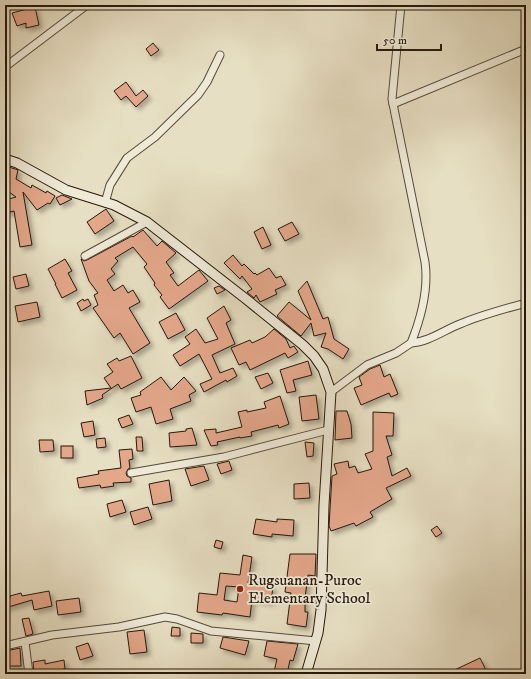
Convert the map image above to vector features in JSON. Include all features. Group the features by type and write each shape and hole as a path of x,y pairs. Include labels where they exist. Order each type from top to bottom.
{"street":[{"path":"5,67 88,5"},
{"path":"401,5 392,104 411,188 427,276 426,290 411,343"},
{"path":"392,104 526,49"},
{"path":"105,202 110,185 127,158 154,137 198,96 207,82 220,55"},
{"path":"5,159 17,163 66,190 114,205 147,222 204,265 303,345 314,356 323,369 330,392 324,505 321,610 316,641 306,674"},
{"path":"85,256 147,222"},
{"path":"330,392 367,365 396,353 411,343 426,340 460,324 526,303"},
{"path":"131,473 224,456 328,430"},
{"path":"5,646 52,635 119,627 165,617 177,619 211,631 316,641"},
{"path":"25,642 29,674"}],"building":[{"path":"35,7 39,25 26,28 26,23 17,26 12,13"},
{"path":"153,43 159,50 151,56 146,49"},
{"path":"126,82 136,96 143,90 148,96 136,107 126,96 121,100 114,91"},
{"path":"6,166 18,170 16,179 31,188 32,185 55,196 50,204 48,203 37,210 23,192 32,245 20,247 14,211 5,213 5,200 16,197 5,189"},
{"path":"62,195 72,199 60,205 56,198"},
{"path":"106,209 114,221 95,234 87,222"},
{"path":"292,222 299,234 285,241 278,229"},
{"path":"263,227 271,245 262,249 254,232"},
{"path":"143,230 157,246 162,241 176,253 166,262 174,273 170,275 178,286 199,270 208,281 169,309 160,297 162,295 154,285 155,283 144,267 147,264 133,247 115,258 118,261 111,269 115,274 107,280 114,291 123,285 128,293 133,290 140,302 129,308 150,343 133,354 120,333 114,338 93,308 98,305 94,295 98,293 89,281 81,259 84,261 87,260 132,236 133,237"},
{"path":"233,255 242,266 244,264 254,274 255,273 257,275 269,268 276,278 281,276 286,285 275,290 277,294 260,302 256,295 254,298 247,292 252,289 242,276 240,279 224,263"},
{"path":"65,259 72,271 68,273 77,290 62,298 48,269"},
{"path":"26,274 29,286 16,289 13,277"},
{"path":"307,281 323,319 328,317 334,339 349,349 343,359 328,349 321,347 326,333 314,336 311,323 301,336 277,316 289,302 311,320 298,291"},
{"path":"219,286 225,290 217,294 214,288"},
{"path":"83,299 84,301 88,299 91,305 81,311 77,303"},
{"path":"37,302 40,317 18,322 15,306"},
{"path":"224,306 231,320 226,323 235,344 212,355 220,373 233,368 237,376 204,392 200,384 212,379 199,354 180,366 173,355 190,344 185,337 196,329 205,343 218,339 207,318"},
{"path":"176,313 185,330 168,339 159,322"},
{"path":"274,329 286,339 290,348 294,346 298,352 288,358 285,353 250,370 246,362 239,365 231,348 250,340 252,343 265,337"},
{"path":"131,356 142,378 121,389 118,384 102,395 103,398 87,405 85,391 111,388 104,378 113,372 107,364 117,358 119,361"},
{"path":"308,361 312,375 293,380 296,391 287,393 280,370"},
{"path":"380,365 384,377 390,374 398,394 391,397 389,393 361,405 354,388 362,385 359,377 370,369"},
{"path":"268,373 273,383 261,389 255,377"},
{"path":"161,377 171,390 184,377 196,391 189,395 191,401 170,409 173,419 156,424 151,407 136,412 131,398 141,395 140,392"},
{"path":"316,395 319,419 302,421 299,397"},
{"path":"280,396 289,424 279,428 278,425 251,432 252,436 217,442 218,445 211,446 204,430 216,429 216,433 242,427 238,412 247,410 247,412 266,408 264,402"},
{"path":"336,411 347,411 351,424 352,438 335,440"},
{"path":"373,412 394,413 393,436 386,436 392,455 387,457 392,476 407,468 411,476 386,488 392,499 370,512 373,517 356,526 354,523 331,531 329,526 332,476 337,474 334,464 348,461 349,468 355,466 358,473 372,469 365,454 373,451"},
{"path":"129,415 133,424 122,428 118,419"},
{"path":"93,421 95,435 84,437 81,423"},
{"path":"192,428 197,445 170,447 169,433 186,431 186,429"},
{"path":"136,437 142,437 143,451 137,451"},
{"path":"105,438 106,447 97,448 96,439"},
{"path":"39,440 53,440 54,451 40,452"},
{"path":"305,442 314,443 313,456 307,457"},
{"path":"61,446 73,446 73,458 61,458"},
{"path":"132,449 133,459 129,460 130,468 126,473 127,476 131,478 131,482 113,483 114,486 101,488 100,485 79,488 77,478 99,474 98,471 121,468 119,450"},
{"path":"229,461 232,470 221,474 217,464"},
{"path":"204,466 209,480 191,486 185,469"},
{"path":"169,480 172,501 153,505 149,484"},
{"path":"309,483 310,498 294,499 294,484"},
{"path":"122,500 126,512 110,517 107,504"},
{"path":"148,507 152,519 134,525 130,512"},
{"path":"256,519 277,522 277,519 294,520 293,536 272,534 272,537 253,534"},
{"path":"437,526 442,533 436,537 431,530"},
{"path":"216,540 223,542 221,549 214,547"},
{"path":"290,554 316,554 315,576 308,575 305,598 305,612 308,612 306,627 287,624 291,593 285,592"},
{"path":"243,555 252,557 248,583 273,587 271,602 252,599 250,617 223,613 222,615 197,612 199,593 217,595 220,573 240,575","holes":["226,586 239,587 237,602 224,600"]},
{"path":"49,591 52,606 34,610 32,600 5,608 5,599 10,598 10,596 21,593 22,596"},
{"path":"79,598 81,612 58,615 56,601"},
{"path":"29,618 33,634 26,636 22,619"},
{"path":"172,627 180,628 180,636 171,636"},
{"path":"144,630 147,652 130,654 127,632"},
{"path":"191,633 203,634 203,643 191,643"},
{"path":"223,637 249,641 245,655 220,648"},
{"path":"267,641 298,644 293,661 290,660 287,674 274,672 277,659 264,656"},
{"path":"88,643 93,656 80,660 76,647"},
{"path":"20,648 21,666 7,666 6,651"},
{"path":"480,658 488,674 446,674"},
{"path":"45,660 45,664 64,660 64,674 34,674 33,662"}],"place":[{"name":"Rugsuanan-Puroc Elementary School","path":"240,589"}]}
